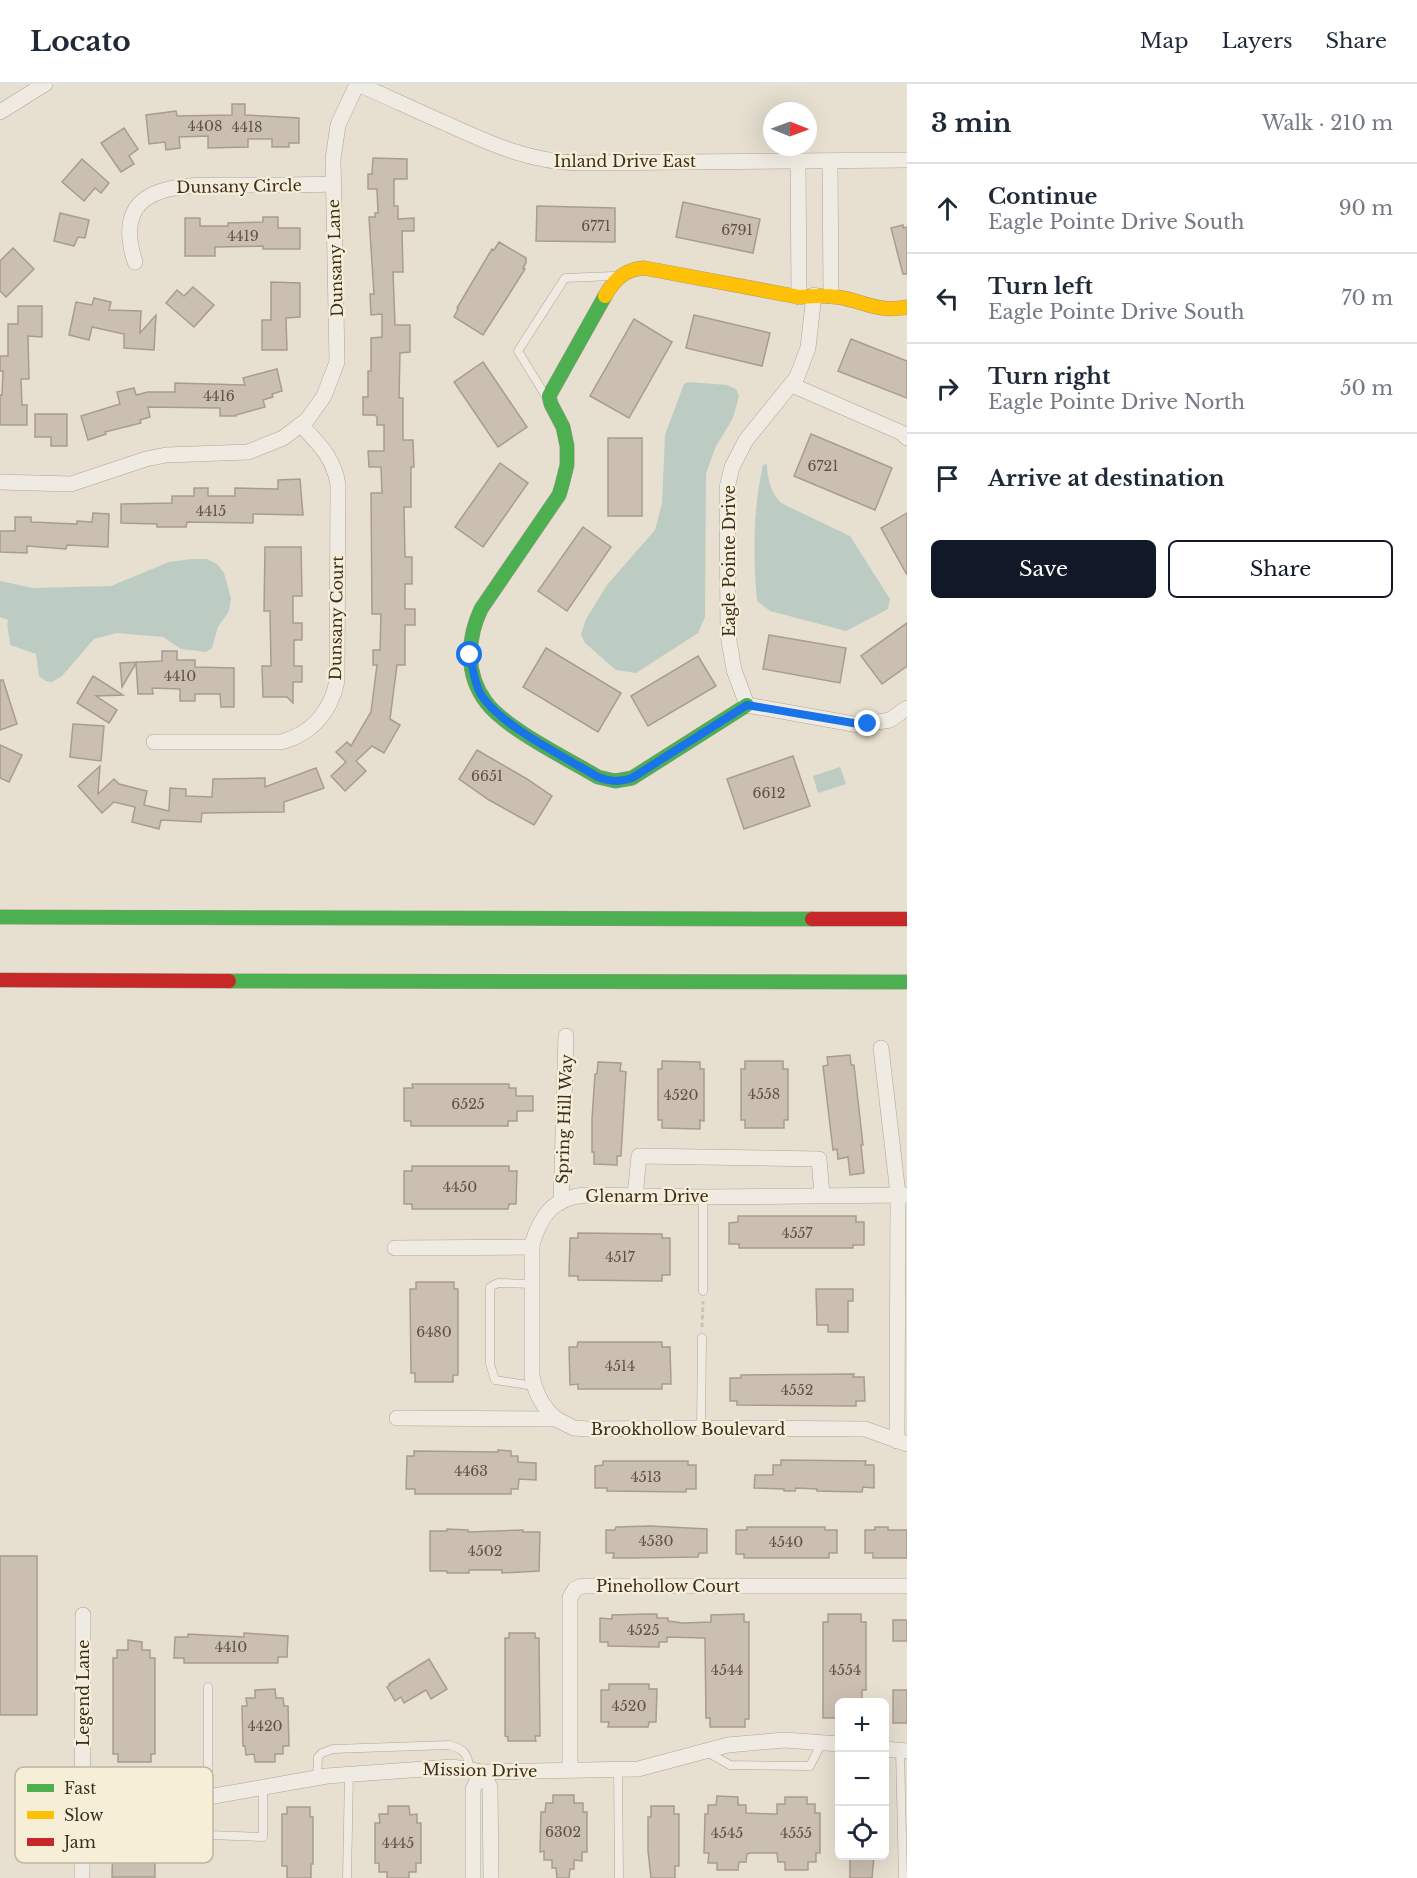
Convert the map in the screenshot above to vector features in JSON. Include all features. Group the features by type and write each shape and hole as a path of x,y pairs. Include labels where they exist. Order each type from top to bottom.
{"main road":[{"path":"747,705 632,778 615,781 598,777 520,730 502,718 486,702 471,665 471,640 475,622 481,609 559,495 567,474 567,438 559,417 551,406 549,396 610,286 632,269 650,268 806,296 831,296 881,309 907,307"},
{"path":"0,917 907,919"},
{"path":"0,980 907,982"}],"street":[{"path":"0,112 45,84"},
{"name":"Inland Drive East","path":"358,84 488,143 536,159 579,163 907,160"},
{"name":"Dunsany Lane","path":"0,482 71,484 146,459 166,455 248,452 276,442 301,425 311,415 324,396 337,362 333,159 338,125 358,84"},
{"name":"Eagle Pointe Drive","path":"747,705 734,670 728,635 727,488 730,474 746,440 792,385 804,361 807,348 798,161"},
{"path":"830,161 831,296"},
{"name":"Dunsany Circle","path":"135,262 129,242 129,228 133,215 145,200 156,192 185,185 333,184"},
{"path":"792,385 907,438"},
{"name":"Dunsany Court","path":"154,742 281,742 314,726 330,702 337,681 338,485 329,456 301,425"},
{"path":"747,705 859,724 890,720 907,708"},
{"name":"Spring Hill Way","path":"561,1202 566,1036"},
{"path":"881,1048 903,1194 902,1443"},
{"path":"635,1196 639,1156 819,1159 822,1195"},
{"name":"Glenarm Drive","path":"556,1419 545,1408 534,1386 532,1376 532,1247 538,1224 561,1202 585,1195 703,1197 903,1194"},
{"path":"396,1248 532,1247"},
{"name":"Brookhollow Boulevard","path":"397,1418 556,1419 574,1428 587,1430 865,1429 902,1443"},
{"name":"Pinehollow Court","path":"570,1770 570,1598 575,1589 582,1586 907,1586"},
{"name":"Legend Lane","path":"82,1767 83,1615"},
{"name":"Mission Drive","path":"213,1796 317,1777 349,1774 452,1767 476,1771 638,1769 728,1745 784,1740 835,1743"},
{"path":"889,1749 904,1751"},
{"path":"473,1878 473,1789 476,1771"},
{"path":"476,1771 490,1787 491,1878"}],"lane":[{"path":"551,406 518,351 565,278 620,276"},
{"path":"703,1197 703,1291"},
{"path":"532,1284 498,1283 490,1287 490,1364 495,1380 534,1386"},
{"path":"700,1428 702,1338"},
{"path":"208,1687 208,1767"},
{"path":"705,1751 730,1765 810,1766 822,1742"},
{"path":"317,1777 318,1757 333,1749 449,1745 462,1749 476,1771"},
{"path":"903,1878 904,1751"},
{"path":"618,1769 619,1878"},
{"path":"347,1878 349,1774"},
{"path":"213,1835 263,1837 263,1787"}],"path":[{"path":"702,1338 703,1291"}],"shaded area":[{"path":"689,382 727,385 736,389 739,396 733,418 715,448 706,474 705,617 698,633 636,673 616,670 585,643 581,635 586,619 607,585 655,530 662,503 665,435 684,384"},
{"path":"767,464 770,485 781,503 850,536 890,599 888,609 846,631 770,611 757,601 756,516 763,465"},
{"path":"207,559 217,564 224,573 231,599 229,611 218,627 212,648 206,652 181,649 163,637 117,633 94,639 62,676 52,682 39,676 36,654 10,645 8,620 0,617 0,581 33,588 111,586 169,562"},
{"path":"840,767 846,784 818,793 813,776"}],"building":[{"path":"232,104 245,104 245,115 299,118 299,143 289,143 289,147 272,147 272,139 248,139 248,147 208,148 208,136 179,137 180,148 166,150 165,142 149,144 146,115 176,111 177,116 232,115"},
{"path":"124,128 138,149 129,156 134,164 121,172 101,143"},
{"path":"373,158 407,159 407,179 394,179 394,206 398,206 398,219 414,218 414,231 402,231 403,272 393,272 395,325 410,325 410,352 400,353 399,398 403,398 403,440 413,440 414,467 411,467 411,507 404,507 405,557 412,557 412,584 405,584 405,609 415,609 415,625 405,625 405,665 397,665 390,719 400,725 384,753 372,746 356,761 366,771 345,791 331,776 346,762 336,752 347,742 351,746 371,712 377,665 373,665 373,650 380,650 381,614 372,614 371,493 382,493 381,467 369,467 368,451 384,451 384,425 377,425 375,415 363,415 363,397 368,397 368,371 371,371 371,338 382,337 382,314 371,315 370,294 374,294 369,217 375,217 375,213 378,213 377,189 368,189 368,174 372,174"},
{"path":"82,159 109,183 101,193 95,188 84,201 62,182"},
{"path":"683,202 760,219 753,253 676,237"},
{"path":"537,206 615,208 615,242 536,241"},
{"path":"60,213 89,220 85,238 78,237 74,246 54,241"},
{"path":"263,217 278,217 278,228 300,228 300,249 263,249 263,246 215,247 215,256 185,256 185,218 200,218 200,226 228,226 228,223 263,222"},
{"path":"903,225 903,228 907,227 907,274 903,274 891,228"},
{"path":"499,242 526,258 523,268 525,269 483,335 454,317 492,249 494,250"},
{"path":"13,248 34,269 6,297 0,291 0,261"},
{"path":"271,282 300,283 300,317 286,318 287,350 262,350 262,320 271,320"},
{"path":"193,287 214,305 194,327 166,303 177,290 184,296"},
{"path":"94,298 111,302 109,310 141,311 140,333 156,315 154,350 124,348 124,334 92,327 89,340 69,335 76,302 92,305"},
{"path":"18,306 42,306 42,337 28,336 29,379 21,379 22,405 27,405 27,425 0,425 3,371 0,371 0,356 8,356 8,324 18,324"},
{"path":"694,315 770,333 762,366 686,348"},
{"path":"634,319 672,342 629,418 590,396"},
{"path":"851,339 907,361 907,398 838,371"},
{"path":"483,362 527,427 498,447 454,382"},
{"path":"277,369 282,391 263,400 265,407 236,416 220,416 220,408 148,407 150,417 140,420 141,423 105,432 106,434 88,440 81,416 120,404 117,392 134,388 136,395 148,392 175,392 175,383 245,385 243,378"},
{"path":"35,414 67,414 67,446 51,446 51,437 35,437"},
{"path":"811,434 892,468 875,510 794,476"},
{"path":"608,438 642,438 642,516 608,516"},
{"path":"500,463 528,483 483,547 455,527"},
{"path":"300,479 303,515 253,514 253,523 187,522 186,527 121,523 121,504 172,503 172,496 194,496 194,488 208,488 208,496 235,496 235,488 278,489 278,480"},
{"path":"93,513 109,514 108,547 67,545 66,549 27,546 27,553 0,552 0,531 15,531 15,517 31,517 31,522 77,524 77,521 92,522"},
{"path":"907,513 907,575 881,528"},
{"path":"583,527 611,547 567,611 538,591"},
{"path":"265,547 301,547 302,596 293,596 293,623 302,623 302,640 294,640 294,666 302,666 302,682 293,682 293,703 287,697 263,697 262,666 271,666 270,611 264,611"},
{"path":"907,623 907,666 882,684 861,656"},
{"path":"769,635 846,648 840,683 763,669"},
{"path":"546,648 621,693 598,732 523,687"},
{"path":"162,651 177,651 177,660 195,660 195,667 234,668 234,707 221,707 220,694 195,694 195,701 180,701 180,689 152,688 153,694 138,694 136,663 122,687 120,663 162,661"},
{"path":"698,656 716,686 648,726 631,696"},
{"path":"93,676 123,695 96,696 117,710 109,723 77,703"},
{"path":"0,680 3,680 17,724 0,730"},
{"path":"73,724 104,726 101,761 70,757"},
{"path":"0,745 22,755 9,782 0,778"},
{"path":"477,750 552,796 534,825 489,800 459,779"},
{"path":"793,756 810,806 744,829 727,779"},
{"path":"100,766 98,794 114,779 119,784 147,791 144,805 169,811 170,788 186,789 186,796 212,797 213,779 265,778 265,787 316,768 324,788 284,802 284,812 202,813 201,822 161,820 159,829 132,822 135,807 114,802 102,813 78,786"},
{"path":"850,1055 851,1065 854,1065 864,1173 850,1175 848,1157 838,1159 837,1149 833,1150 823,1066 828,1065 827,1057"},
{"path":"662,1061 700,1062 700,1069 704,1069 704,1121 700,1120 700,1129 662,1128 662,1120 658,1120 658,1069 662,1069"},
{"path":"745,1061 783,1061 783,1069 788,1069 788,1120 784,1120 784,1128 745,1128 745,1120 741,1120 741,1069 745,1069"},
{"path":"598,1062 621,1063 620,1071 626,1072 621,1156 617,1156 617,1165 594,1164 592,1119"},
{"path":"412,1084 509,1084 509,1088 516,1088 516,1096 533,1096 533,1111 517,1111 517,1121 508,1121 508,1126 411,1126 411,1121 404,1121 404,1088 413,1088"},
{"path":"412,1166 509,1166 509,1171 517,1171 516,1204 509,1204 508,1209 412,1209 412,1204 404,1204 404,1171 412,1171"},
{"path":"738,1216 856,1216 856,1222 864,1222 864,1245 853,1245 853,1248 739,1248 739,1244 729,1244 729,1223 738,1222"},
{"path":"578,1233 662,1234 662,1238 670,1238 670,1275 662,1275 662,1281 578,1280 578,1276 569,1276 570,1238 578,1238"},
{"path":"416,1282 454,1282 454,1289 458,1289 458,1375 453,1375 453,1382 415,1382 415,1373 411,1373 410,1289 416,1289"},
{"path":"816,1289 853,1289 853,1301 848,1301 848,1332 828,1332 828,1325 817,1325"},
{"path":"578,1342 662,1342 662,1347 670,1347 671,1384 662,1384 662,1389 578,1389 578,1384 570,1385 569,1347 577,1347"},
{"path":"854,1374 853,1377 864,1377 865,1401 856,1401 856,1406 737,1405 737,1401 730,1401 730,1378 741,1378 741,1375"},
{"path":"498,1450 511,1451 511,1456 518,1456 518,1462 536,1463 536,1480 519,1479 518,1489 511,1489 511,1494 415,1494 415,1489 406,1489 407,1456 414,1456 414,1451 498,1452"},
{"path":"781,1460 866,1461 865,1465 874,1465 874,1488 863,1487 862,1492 796,1488 795,1491 784,1491 784,1489 754,1488 755,1475 773,1475 773,1465 781,1465"},
{"path":"603,1461 688,1461 688,1465 696,1465 696,1489 686,1489 686,1492 607,1491 607,1488 595,1488 595,1466 603,1465"},
{"path":"616,1527 707,1529 707,1553 699,1553 698,1557 613,1558 614,1553 606,1553 606,1530 615,1530"},
{"path":"747,1527 825,1527 825,1530 837,1530 837,1553 829,1553 829,1558 744,1558 744,1554 736,1554 736,1530 747,1530"},
{"path":"875,1527 907,1530 907,1558 873,1558 873,1553 865,1553 865,1530 875,1530"},
{"path":"447,1529 468,1530 468,1532 523,1530 523,1532 540,1532 539,1571 502,1573 502,1570 469,1570 469,1573 447,1573 447,1571 430,1571 430,1531 447,1531"},
{"path":"0,1556 37,1556 37,1715 0,1715"},
{"path":"657,1614 657,1618 668,1618 668,1621 683,1623 711,1622 711,1615 744,1614 744,1622 749,1622 749,1719 745,1719 745,1727 710,1727 710,1718 706,1718 705,1638 667,1637 667,1642 659,1642 659,1647 608,1646 608,1642 600,1642 600,1618 612,1619 612,1615"},
{"path":"828,1614 861,1614 861,1622 866,1622 866,1690 862,1690 862,1698 835,1698 835,1718 823,1718 823,1622 828,1622"},
{"path":"893,1620 907,1620 907,1641 893,1641"},
{"path":"244,1633 288,1636 287,1657 278,1657 278,1663 184,1663 184,1658 174,1658 175,1637 188,1637 188,1634 244,1637"},
{"path":"509,1633 535,1633 535,1638 539,1638 540,1736 535,1736 536,1741 508,1741 508,1737 505,1736 505,1638 509,1638"},
{"path":"128,1640 142,1642 142,1650 150,1650 150,1658 155,1658 155,1754 151,1754 151,1762 118,1762 118,1754 113,1754 113,1658 117,1658 117,1650 128,1650"},
{"path":"429,1659 447,1689 431,1699 426,1690 404,1703 401,1697 395,1701 387,1687 389,1684"},
{"path":"609,1684 649,1684 649,1689 657,1689 656,1722 649,1722 648,1727 608,1727 609,1722 601,1722 601,1690 609,1690"},
{"path":"275,1689 276,1698 283,1698 284,1706 288,1706 289,1746 283,1746 283,1754 275,1754 275,1762 255,1762 254,1754 246,1755 245,1746 243,1746 242,1706 247,1706 246,1698 255,1698 255,1690"},
{"path":"893,1690 907,1690 907,1723 893,1723"},
{"path":"553,1795 574,1795 574,1803 583,1803 583,1812 587,1812 587,1852 582,1852 582,1861 574,1860 574,1869 570,1869 569,1878 557,1878 556,1868 552,1868 552,1860 544,1860 544,1851 540,1852 541,1812 545,1812 546,1803 553,1803"},
{"path":"717,1796 738,1797 738,1805 746,1805 746,1813 773,1814 777,1814 777,1804 785,1804 785,1797 807,1797 807,1804 815,1804 815,1813 820,1813 820,1853 816,1853 816,1862 808,1862 808,1870 785,1870 785,1862 778,1862 777,1853 751,1853 747,1854 746,1862 739,1862 738,1870 717,1870 717,1863 708,1863 709,1853 704,1853 705,1814 708,1814 708,1805 716,1805"},
{"path":"388,1806 409,1806 410,1815 417,1814 417,1823 421,1823 421,1863 416,1863 416,1872 409,1872 409,1878 387,1878 387,1872 379,1872 379,1863 375,1863 375,1823 380,1823 379,1814 388,1814"},
{"path":"651,1806 674,1806 674,1814 679,1814 679,1866 675,1866 675,1878 651,1878 648,1817 651,1817"},
{"path":"287,1807 310,1807 310,1817 313,1817 311,1878 287,1878 287,1866 282,1866 282,1814 287,1814"},
{"path":"850,1860 874,1860 872,1878 850,1878"},
{"path":"112,1863 155,1863 155,1877 112,1877"}],"traffic: fast":[{"path":"605,296 549,396 563,427 567,446 567,465 559,495 481,609 471,644 470,656 474,680 486,702 508,723 598,777 615,781 632,778 747,705"},
{"path":"0,917 812,919"},
{"path":"229,981 907,982"}],"traffic: slow":[{"path":"605,296 621,276 644,268 799,297 832,296 879,308 907,307"}],"traffic: jam":[{"path":"812,919 907,919"},
{"path":"0,980 229,981"}],"route":[{"path":"470,655 472,672 479,689 493,710 528,735 598,777 610,781 632,778 747,705 868,724"}]}
